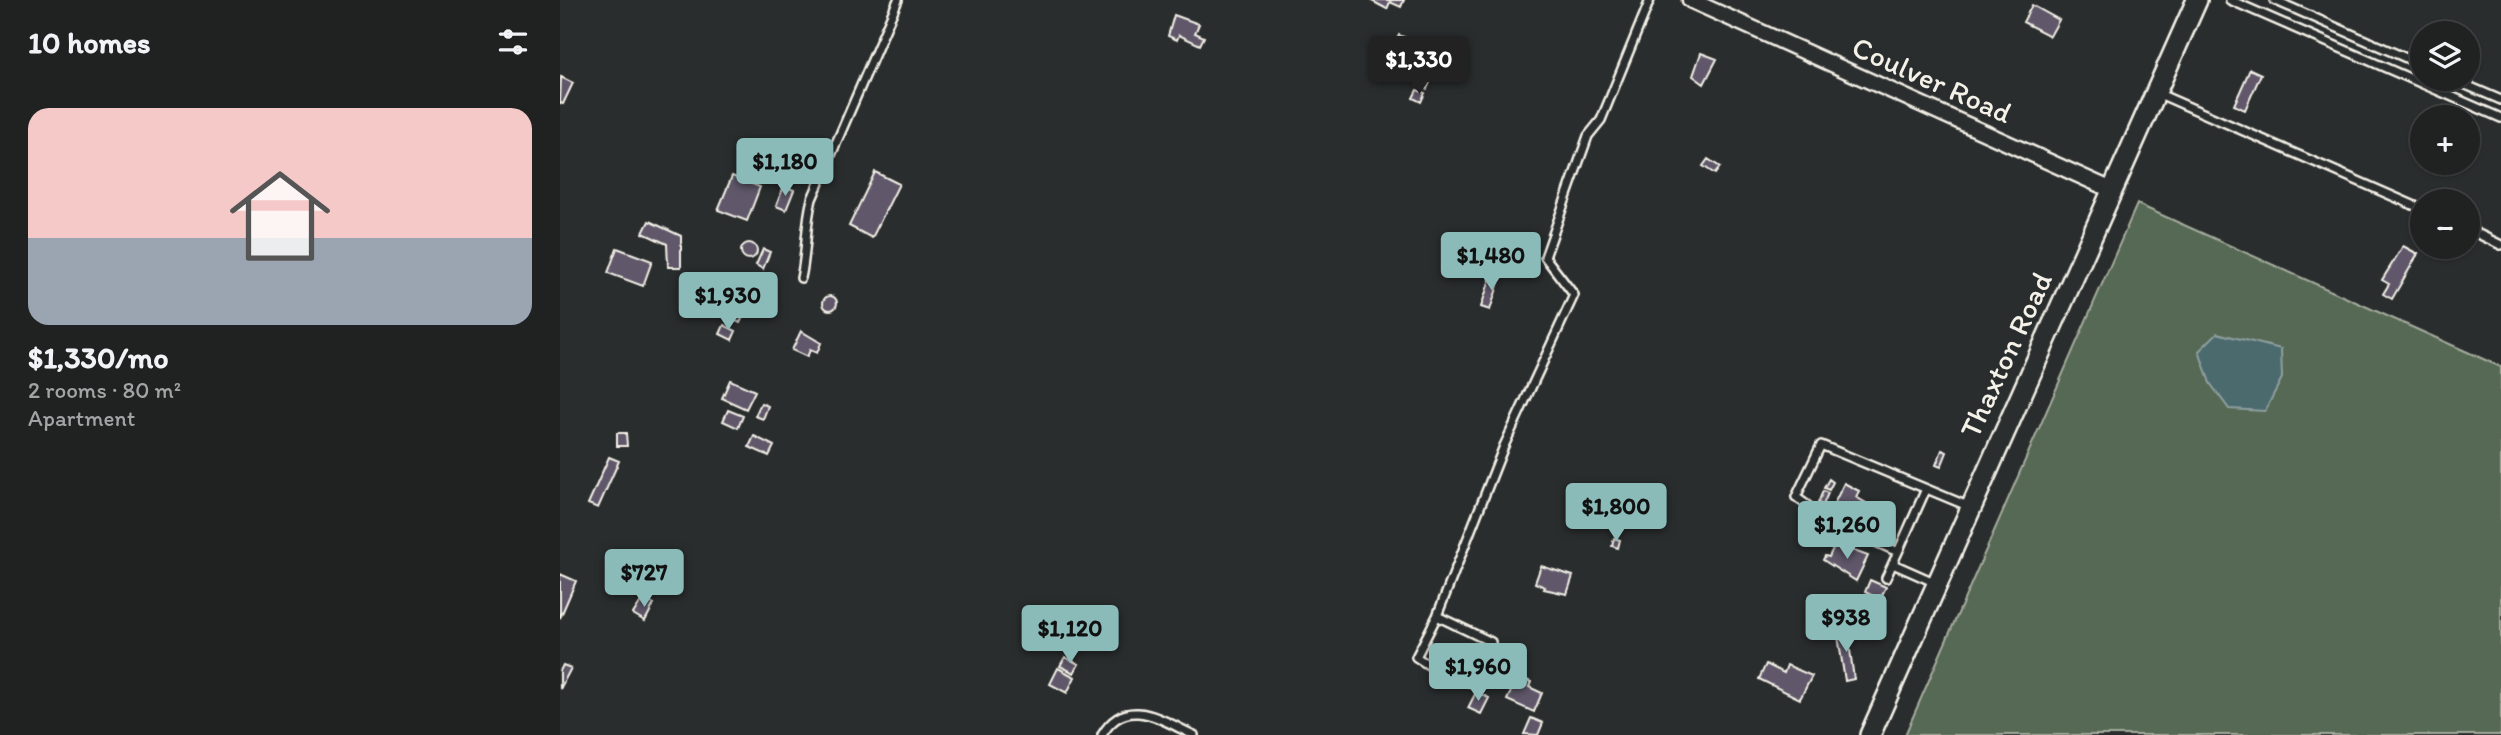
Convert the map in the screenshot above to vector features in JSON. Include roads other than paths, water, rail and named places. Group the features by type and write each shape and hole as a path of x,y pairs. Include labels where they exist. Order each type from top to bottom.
{"street":[{"name":"Coulver Road","path":"1690,0 2114,191"},
{"name":"Thaxton Road","path":"1870,735 2197,0"}],"lane":[{"path":"801,278 812,199 898,0"},
{"path":"1437,616 1491,642 1493,672 1473,683 1444,676 1416,657 1437,616 1504,446 1574,295 1545,257 1588,136 1601,120 1650,0"},
{"path":"2230,0 2501,118"},
{"path":"2274,0 2410,60"},
{"path":"2480,91 2501,100"},
{"path":"2156,93 2308,156 2410,203"},
{"path":"2480,235 2501,245"},
{"path":"1898,552 1827,520 1797,497 1821,444 1970,507"},
{"path":"1886,578 1926,489"},
{"path":"1893,564 1937,583"},
{"path":"1102,735 1115,717 1132,712 1153,716 1194,735"}],"water":[{"path":"2217,333 2281,349 2282,378 2265,411 2229,409 2210,383 2199,351"}]}
